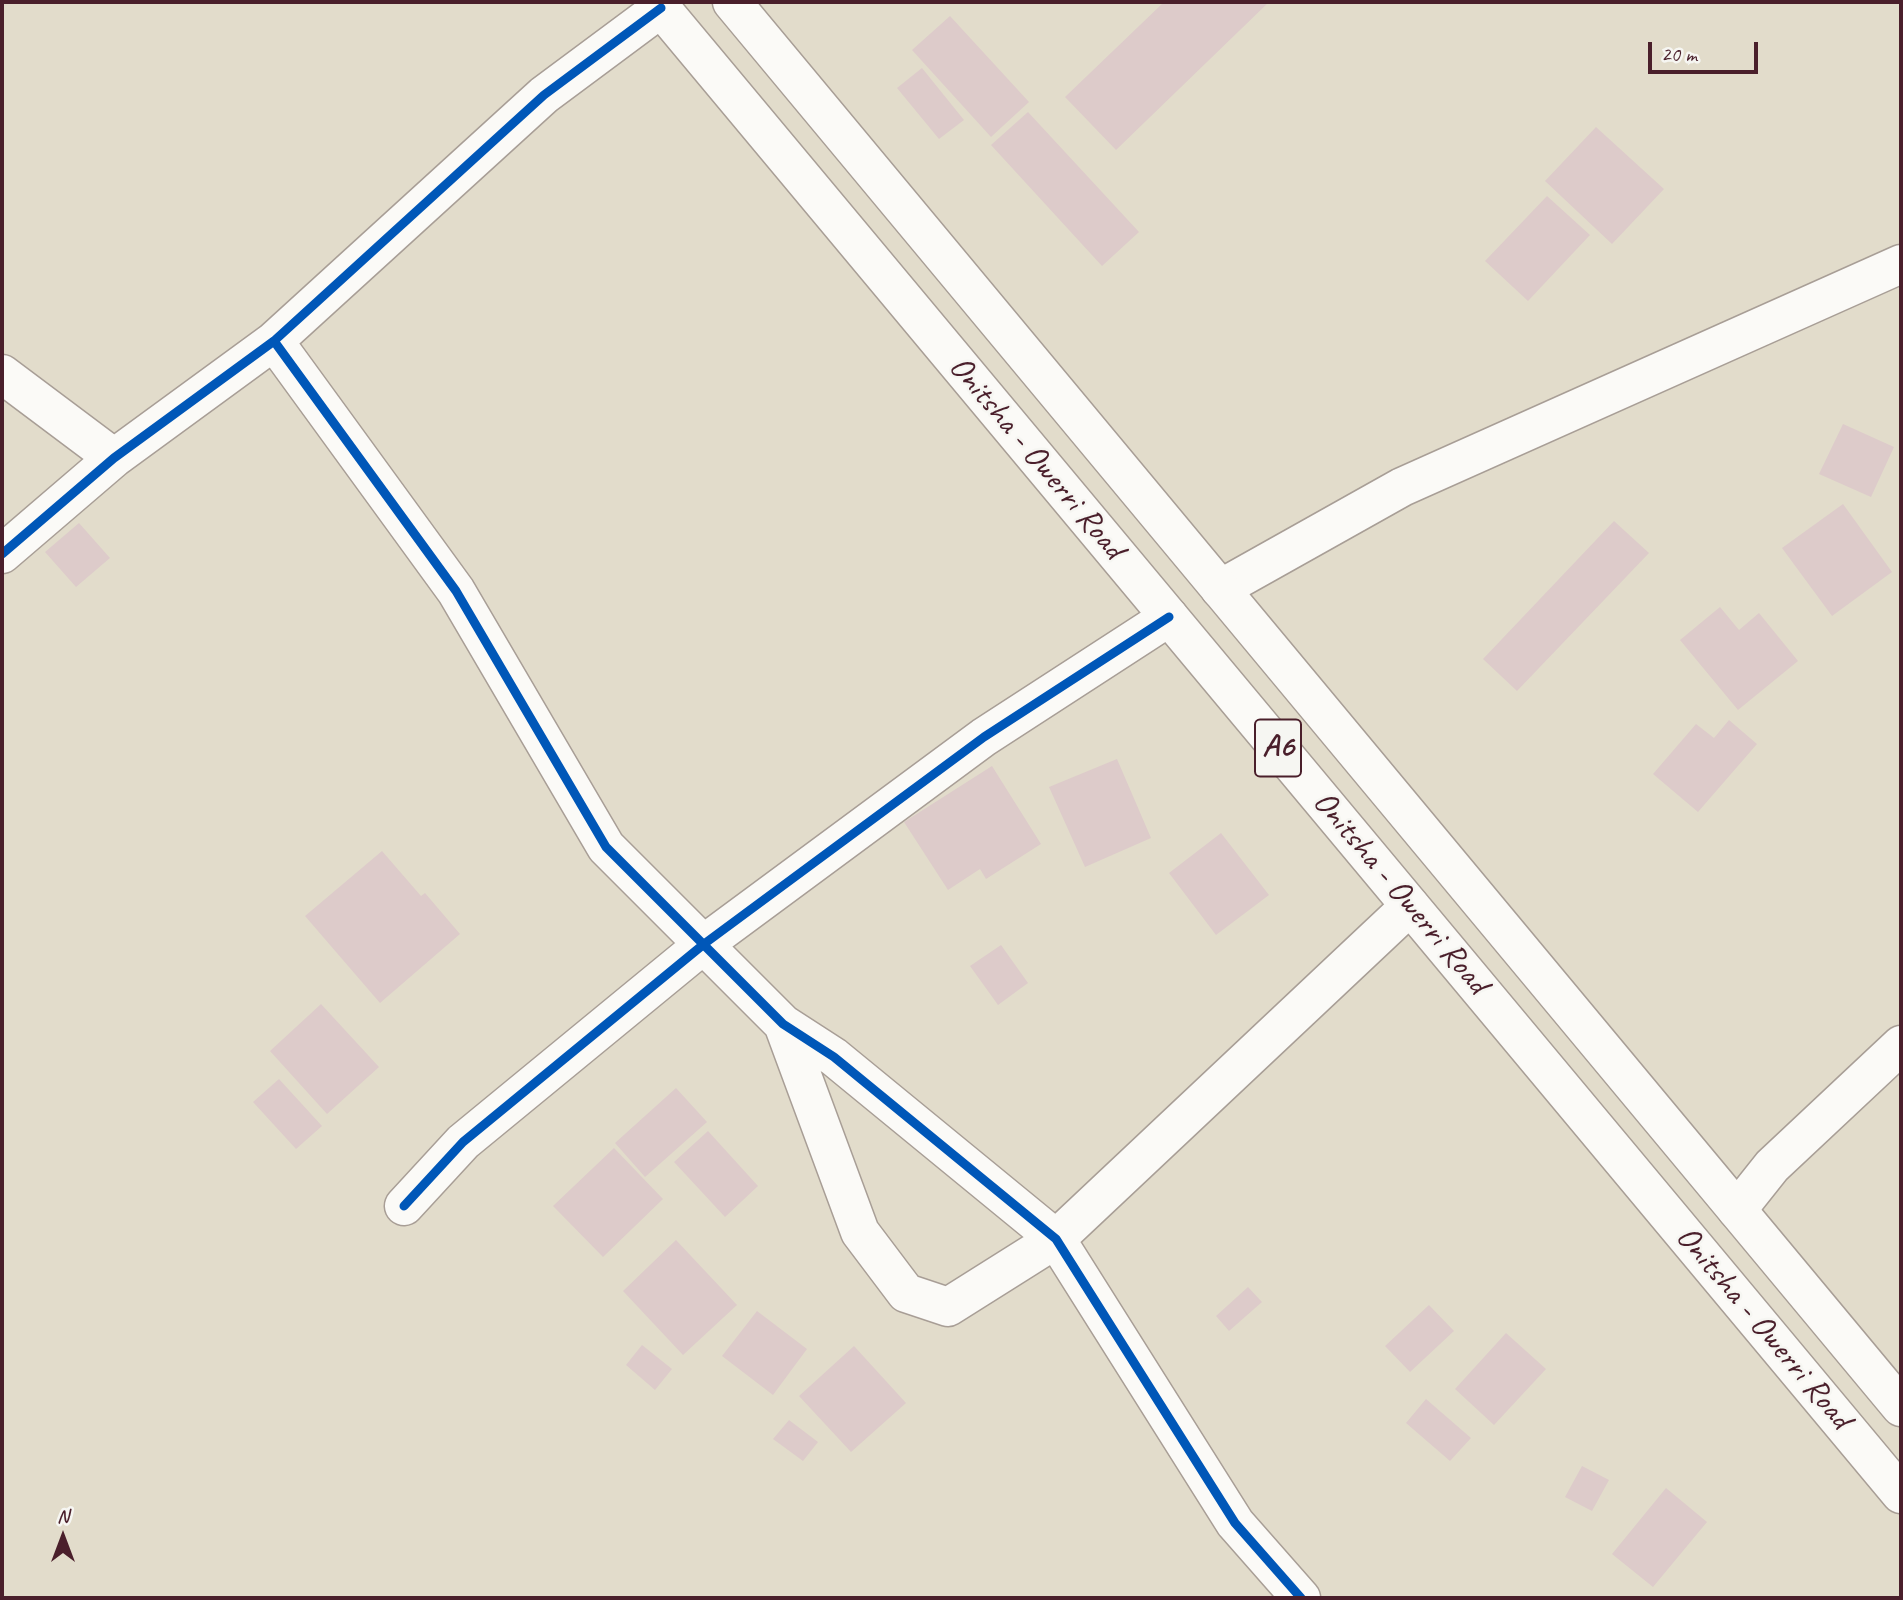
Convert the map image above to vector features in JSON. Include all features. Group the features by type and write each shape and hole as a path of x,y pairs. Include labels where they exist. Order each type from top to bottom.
{"main road":[{"name":"Onitsha - Owerri Road","path":"732,2 1901,1407"},
{"name":"Onitsha - Owerri Road","path":"658,5 1901,1494"},
{"path":"2,554 114,458 274,341 544,95 658,5"},
{"path":"1220,589 1402,487 1901,264"},
{"path":"274,341 456,591 606,846 782,1024 834,1057 1056,1239 1235,1523 1301,1598"},
{"path":"2,374 114,458"},
{"path":"404,1206 463,1142 704,944 984,737 1169,617"},
{"path":"782,1024 860,1232 906,1293 948,1307 1056,1239 1410,906"},
{"path":"1737,1210 1772,1166 1901,1045"}],"building":[{"path":"1164,2 1269,2 1116,150 1065,97"},
{"path":"950,16 1029,102 991,137 912,50"},
{"path":"922,68 964,120 939,139 897,88"},
{"path":"1028,112 1139,232 1102,266 991,145"},
{"path":"1596,127 1664,189 1612,244 1545,181"},
{"path":"1547,196 1590,235 1528,301 1485,261"},
{"path":"1843,424 1894,447 1871,497 1819,474"},
{"path":"1843,504 1892,572 1832,616 1782,548"},
{"path":"1614,521 1649,553 1517,691 1483,659"},
{"path":"79,523 110,558 76,587 45,552"},
{"path":"1720,607 1739,630 1759,613 1798,661 1738,710 1680,640"},
{"path":"1729,720 1757,744 1698,812 1653,774 1696,724 1714,738"},
{"path":"1117,759 1151,838 1085,867 1049,787"},
{"path":"992,766 1041,844 986,879 980,869 948,890 904,822"},
{"path":"1221,833 1269,895 1216,935 1169,873"},
{"path":"382,851 421,896 425,893 460,934 380,1003 305,916"},
{"path":"1001,945 1028,983 998,1005 970,966"},
{"path":"321,1004 379,1067 327,1114 270,1051"},
{"path":"279,1079 322,1126 296,1149 253,1102"},
{"path":"676,1088 707,1122 645,1177 615,1143"},
{"path":"708,1131 758,1186 725,1217 674,1162"},
{"path":"614,1148 663,1199 603,1257 553,1206"},
{"path":"676,1240 737,1305 683,1355 623,1291"},
{"path":"1248,1287 1262,1302 1229,1331 1216,1316"},
{"path":"1429,1305 1454,1331 1410,1372 1385,1346"},
{"path":"757,1311 807,1349 773,1395 722,1356"},
{"path":"1506,1333 1546,1369 1494,1425 1455,1389"},
{"path":"642,1345 672,1369 655,1390 626,1365"},
{"path":"854,1346 906,1403 851,1452 799,1396"},
{"path":"1426,1399 1471,1438 1450,1461 1406,1423"},
{"path":"789,1420 818,1442 803,1461 773,1439"},
{"path":"1582,1466 1609,1480 1592,1511 1565,1497"},
{"path":"1666,1488 1707,1522 1653,1587 1612,1554"}],"cycle path":[{"path":"2,554 114,458 274,341 544,95 661,8"},
{"path":"274,341 456,591 606,847 783,1024 834,1057 1056,1239 1235,1523 1301,1598"},
{"path":"404,1206 463,1142 704,944 984,737 1169,617"}]}
